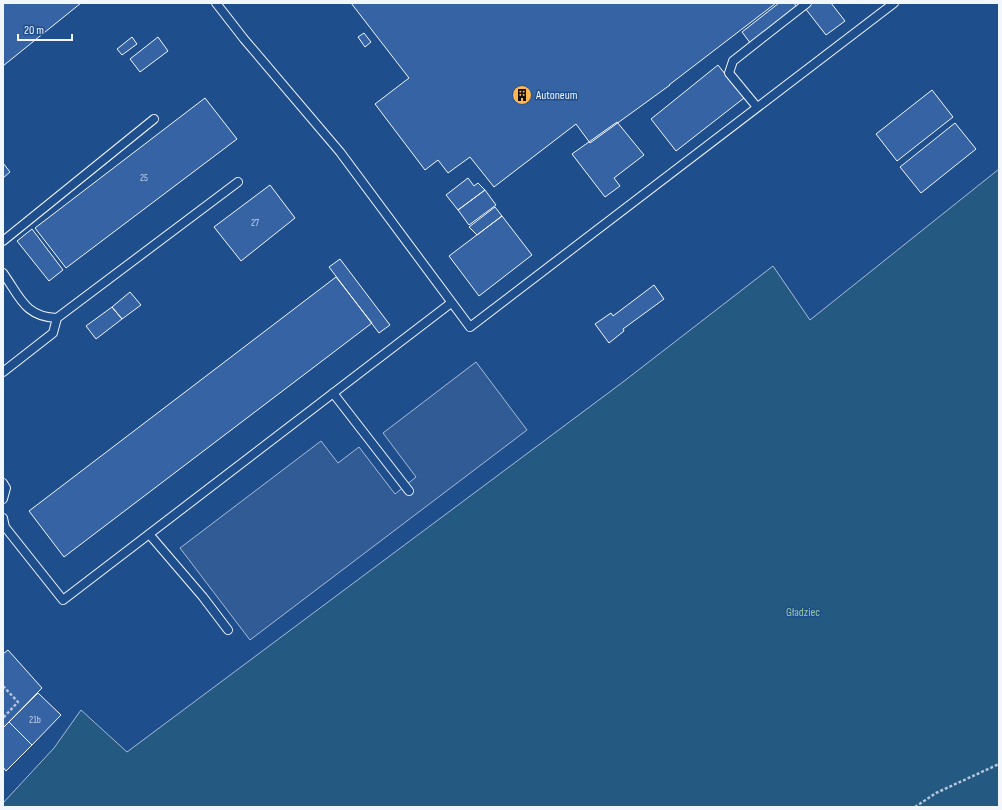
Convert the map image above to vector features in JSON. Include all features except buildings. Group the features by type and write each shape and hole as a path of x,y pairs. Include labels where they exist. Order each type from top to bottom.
{"lane":[{"path":"216,3 244,39 340,152 470,327 894,3"},
{"path":"757,108 729,73 733,61 808,3"},
{"path":"3,241 154,119"},
{"path":"3,273 30,312 44,318 57,318 238,182"},
{"path":"3,518 5,527 62,600 451,303"},
{"path":"3,372 53,333 57,318"},
{"path":"333,393 409,491"},
{"path":"3,483 6,488 3,499"},
{"path":"149,534 204,597 228,630"}],"path":[{"path":"3,686 18,702 3,718"},
{"path":"915,807 936,793 999,764"}],"green space":[{"name":"Gładziec","path":"999,169 999,807 3,807 3,803 54,748 81,710 127,752 619,385 773,266 810,320"}],"shaded area":[{"path":"476,362 527,430 250,640 180,548 321,441 338,463 359,447 395,494 416,477 383,433"}],"place":[{"name":"Autoneum","path":"522,95"}]}
